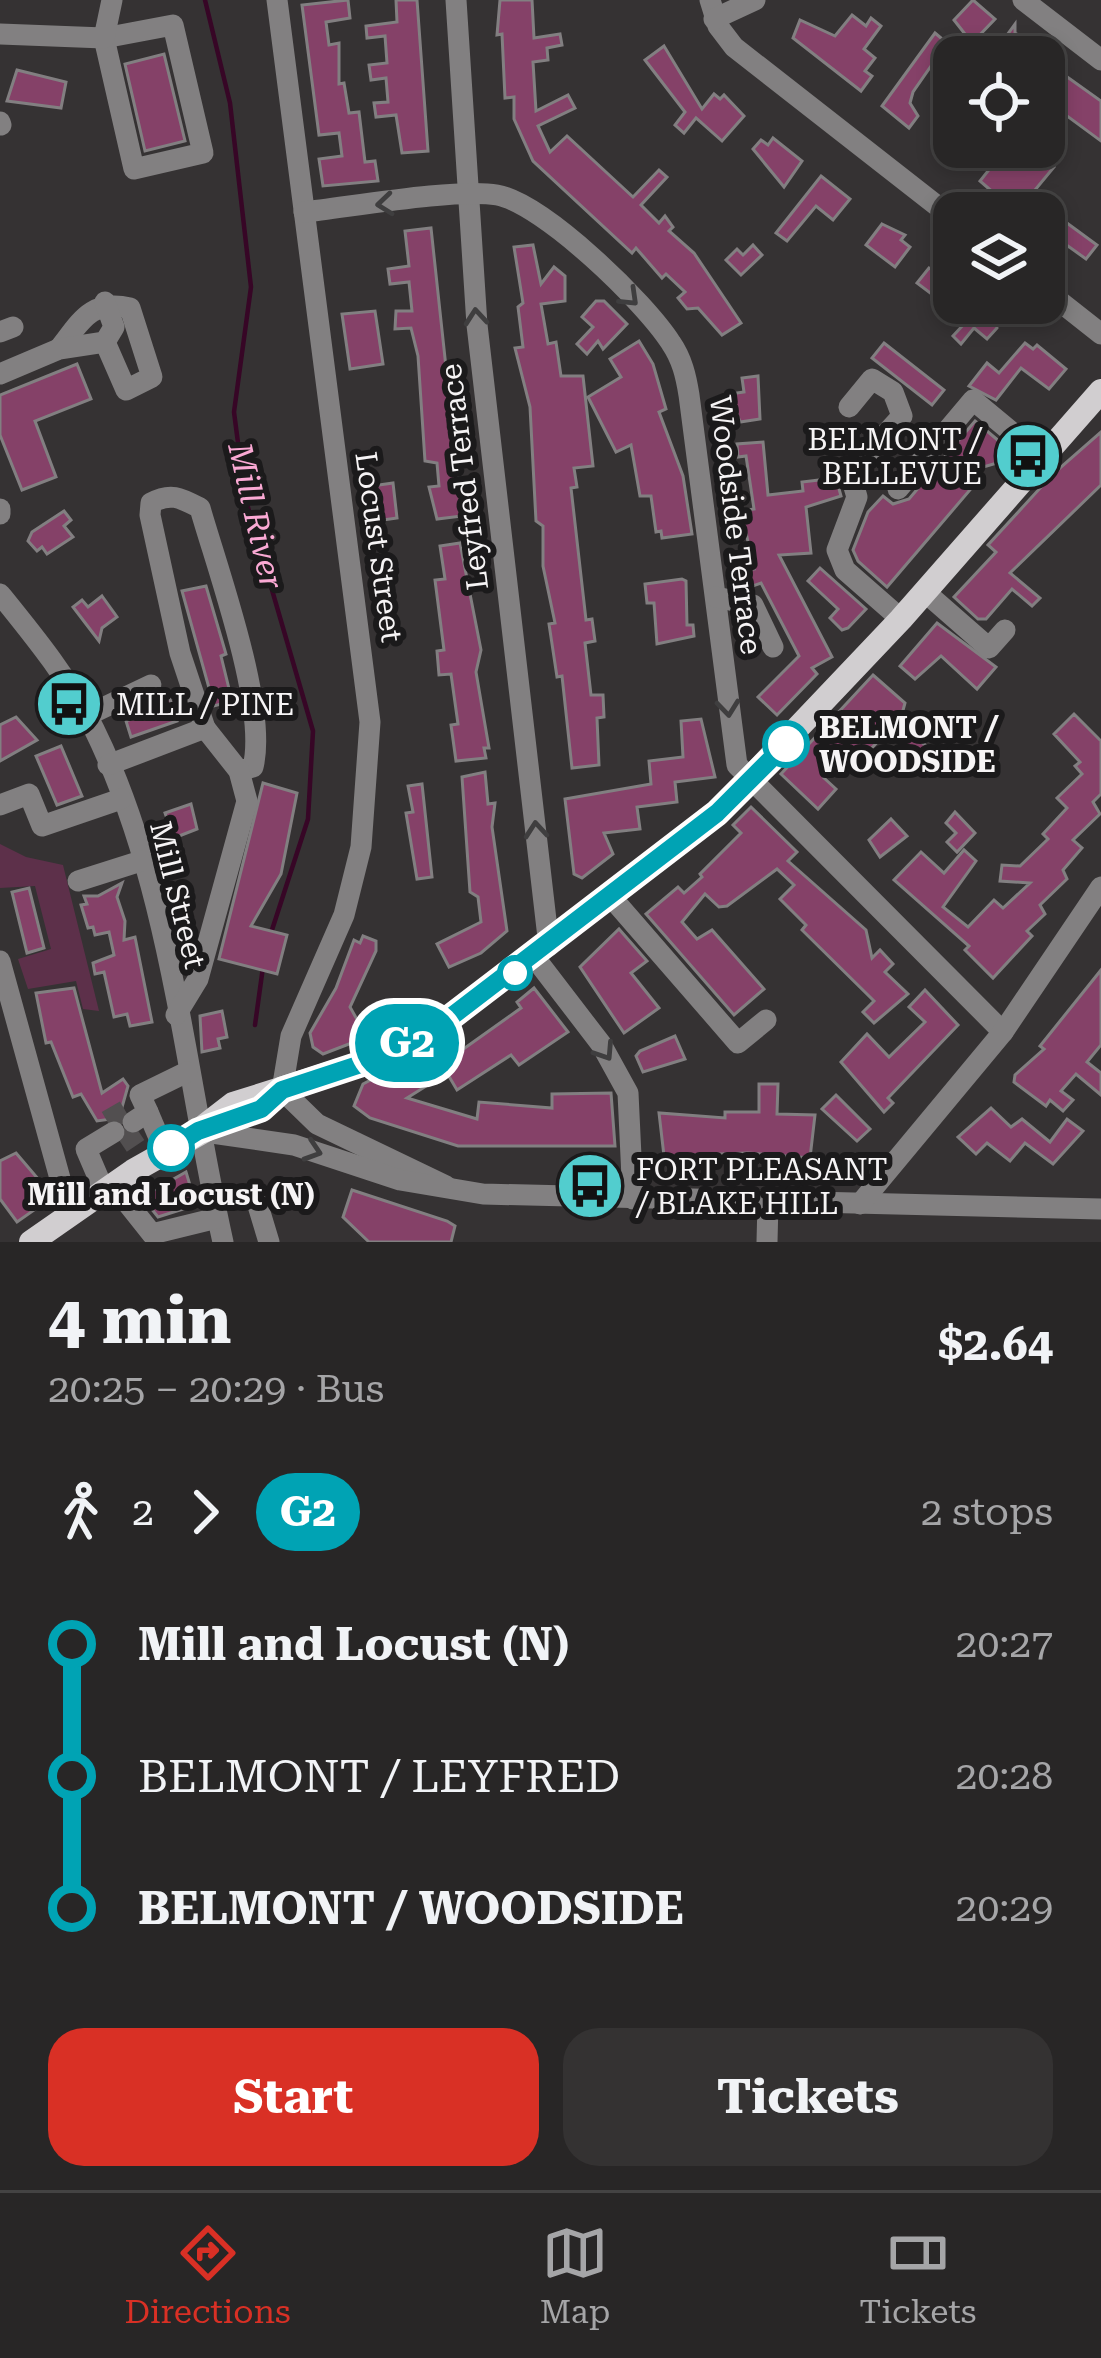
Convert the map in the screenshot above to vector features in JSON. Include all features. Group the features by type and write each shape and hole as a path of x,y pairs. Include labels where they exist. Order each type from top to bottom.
{"main road":[{"path":"31,1242 198,1131 261,1109 282,1090 401,1047 542,952 612,898 751,781 1101,391"}],"street":[{"path":"0,34 104,38 173,25 203,153 134,170 104,38 112,0"},
{"name":"Locust Street","path":"277,0 370,722 361,847 344,915 291,1036 282,1090"},
{"name":"Leyfred Terrace","path":"456,0 466,195 542,952"},
{"path":"755,0 712,9 741,53 933,203"},
{"path":"1026,1 1101,60"},
{"name":"Woodside Terrace","path":"304,212 496,195 524,206 591,260 669,339 689,395 734,757 751,781 1004,1032"},
{"path":"105,302 114,327 105,342"},
{"path":"58,349 91,308 105,302 130,308 152,377 125,390 105,342"},
{"path":"1065,306 1101,334"},
{"path":"0,374 58,349 105,342"},
{"path":"849,407 872,379 893,392 902,416 850,473 857,497 837,550 845,570 901,619"},
{"path":"898,489 974,400 1042,458"},
{"path":"176,1015 198,979 247,801 239,771 205,728 180,653 151,514 151,503 163,496 175,496 200,508 237,637 259,744 254,767 239,771"},
{"path":"925,592 989,648 1005,630"},
{"name":"Mill Street","path":"0,594 86,716 121,799 141,861 223,1242"},
{"path":"716,597 753,605 773,647"},
{"path":"86,716 152,685"},
{"path":"108,765 205,728"},
{"path":"0,805 29,794 42,826 121,799"},
{"path":"78,881 141,861"},
{"path":"860,1204 1004,1032 1101,887"},
{"path":"612,898 738,1043 766,1020"},
{"path":"542,952 628,1093 633,1199"},
{"path":"0,961 61,1182 76,1211"},
{"path":"131,1122 140,1095 187,1072"},
{"path":"282,1090 317,1124 446,1186"},
{"path":"131,1122 165,1152"},
{"path":"131,1122 86,1135 89,1155 108,1188 152,1234 218,1218"},
{"path":"198,1131 293,1145 400,1180 483,1194 1101,1209"},
{"path":"256,1199 268,1242"},
{"path":"767,1242 768,1202"}],"shaded area":[{"path":"0,844 26,857 63,865 99,1011 83,1009 76,981 28,989 18,959 51,949 35,886 0,888"}],"building":[{"path":"348,0 350,18 326,22 329,45 339,43 339,84 344,83 349,113 359,112 365,162 375,161 378,181 323,186 319,159 342,156 339,133 319,135 302,5"},
{"path":"396,0 417,0 428,151 402,153 396,115 376,117 374,103 388,102 386,78 371,80 369,65 387,63 385,36 367,38 366,26 397,22"},
{"path":"500,0 532,0 534,38 560,34 562,45 547,48 548,60 533,62 536,111 568,95 575,108 538,126 550,152 567,136 633,197 659,170 667,177 641,205 659,223 665,216 673,227 669,231 694,253 741,323 722,335 698,308 687,309 678,298 685,292 666,274 662,278 636,248 632,253 533,161 514,119 514,97 505,98 502,34 497,35"},
{"path":"973,0 995,19 979,36 967,36 954,20"},
{"path":"852,15 866,26 871,18 881,26 864,49 875,58 865,71 872,76 861,91 793,38 800,20 835,36"},
{"path":"935,33 939,36 933,36 933,63 910,103 918,116 909,128 882,106"},
{"path":"664,46 702,109 714,94 720,99 724,95 744,116 722,141 696,118 684,133 675,125 685,112 645,60"},
{"path":"164,54 185,141 145,151 125,64"},
{"path":"17,70 66,82 61,108 7,101"},
{"path":"1065,75 1101,101 1101,141 1065,114"},
{"path":"773,138 802,161 784,187 753,149 761,140 768,145"},
{"path":"990,168 1053,168 1033,192 993,192 980,181"},
{"path":"821,176 850,199 833,220 816,206 787,241 776,233"},
{"path":"1065,222 1097,245 1086,259 1068,246 1065,250"},
{"path":"882,224 905,235 901,240 910,247 895,267 866,245"},
{"path":"431,228 462,516 437,519 429,487 439,486 437,463 425,461 418,356 411,328 395,329 396,311 412,311 409,282 390,284 388,269 409,266 405,231"},
{"path":"533,245 541,284 554,267 565,276 565,301 541,304 548,344 556,342 561,376 583,376 593,466 574,468 577,487 571,488 586,620 592,619 595,641 585,643 591,695 603,695 604,717 597,718 599,765 572,768 562,676 557,677 549,624 555,623 543,566 543,526 536,521 530,407 515,348 523,347 518,307 523,303 514,247"},
{"path":"753,245 762,255 741,275 726,260 737,249 743,255"},
{"path":"929,268 933,270 933,295 917,283"},
{"path":"596,301 604,301 627,324 603,349 598,341 587,354 577,344 593,327 582,317"},
{"path":"375,311 383,364 350,369 342,314"},
{"path":"964,324 996,324 987,339 974,328 961,344 953,336"},
{"path":"639,341 653,364 666,409 659,412 683,476 692,534 662,538 661,531 656,532 651,496 640,496 631,445 616,452 588,397 621,377 610,359"},
{"path":"884,343 944,390 932,405 872,358"},
{"path":"1025,343 1033,349 1037,345 1066,369 1049,389 1021,368 996,400 969,386 987,363 999,373"},
{"path":"77,364 91,399 35,421 56,477 22,490 0,435 0,395"},
{"path":"758,376 760,419 740,422 730,394 744,392 742,378"},
{"path":"975,421 1012,452 1004,461 973,470 981,477 887,587 858,561 853,550 868,512 883,496 893,504 909,499"},
{"path":"1101,432 1101,485 1010,573 1040,598 1032,606 1012,589 986,619 978,619 954,597 996,552 988,545 1053,474"},
{"path":"763,442 768,495 803,491 802,482 836,478 841,496 806,507 811,553 779,555 832,657 812,668 817,674 777,715 758,697 799,656 761,583 747,588 745,570 754,569 743,519 747,510 754,509 746,456 738,457 737,444"},
{"path":"393,483 397,518 369,522 365,487"},
{"path":"64,511 71,520 64,526 73,537 47,554 42,547 37,551 28,541 32,532"},
{"path":"460,543 481,650 476,672 489,748 484,748 486,758 456,761 451,725 458,724 451,674 439,675 437,651 444,650 435,580 445,579 440,546"},
{"path":"820,568 866,609 848,628 842,630 830,618 838,609 808,581"},
{"path":"686,581 687,625 693,625 694,636 657,644 654,603 647,603 645,584"},
{"path":"206,586 226,654 221,656 232,701 214,706 182,591"},
{"path":"102,596 117,617 102,628 99,641 73,607 82,600 88,607"},
{"path":"937,623 996,667 977,689 941,656 915,679 900,666"},
{"path":"873,675 905,703 902,714 925,733 919,740 930,749 913,769 899,757 906,748 887,732 867,753 852,748 824,778 836,789 818,809 781,774"},
{"path":"168,693 177,721 131,737 126,721 134,718 131,711"},
{"path":"1074,714 1101,741 1101,794 1093,802 1100,814 1073,840 1082,848 1063,870 1067,879 1040,905 1045,914 1027,931 1032,936 993,978 965,950 969,946 894,880 921,852 944,873 964,850 976,861 943,907 968,927 994,900 1003,908 1030,883 1000,881 1002,865 1020,866 1048,839 1043,834 1067,808 1057,798 1082,774 1075,766 1080,762 1054,734"},
{"path":"16,717 37,740 0,761 0,725"},
{"path":"701,719 715,777 675,782 677,802 637,807 640,829 604,833 613,854 582,878 574,874 565,799 651,784 649,761 683,757 681,721"},
{"path":"61,746 82,796 57,805 36,756"},
{"path":"485,772 488,804 495,803 492,827 507,931 481,953 449,967 437,944 481,922 478,897 470,892 462,777"},
{"path":"263,783 297,793 281,874 251,926 287,935 277,974 219,959"},
{"path":"422,784 432,877 417,879 406,813 413,812 408,786"},
{"path":"191,804 197,829 174,838 165,813"},
{"path":"751,807 797,852 788,861 866,930 872,958 880,950 893,964 885,972 908,994 874,1023 863,1012 874,1001 802,930 806,925 780,899 794,885 777,869 727,906 719,907 705,894 682,922 697,939 712,930 764,989 734,1015 646,914 678,887 684,893 702,877 741,833 733,825"},
{"path":"955,812 975,833 957,852 947,842 956,833 946,823"},
{"path":"891,819 907,836 880,857 869,840"},
{"path":"122,883 117,897 125,921 124,940 135,937 152,1022 130,1026 127,1014 114,1017 104,972 95,974 93,963 114,955 109,932 95,935 81,905 87,904 84,896 98,896"},
{"path":"29,888 44,948 27,953 12,892"},
{"path":"619,929 647,961 631,973 659,1008 624,1033 580,967"},
{"path":"363,936 376,941 376,951 350,1007 359,1023 373,1016 383,1031 323,1054 313,1047 310,1033 336,988 354,940 360,943"},
{"path":"1101,970 1101,1045 1087,1062 1101,1073 1101,1095 1076,1074 1061,1091 1073,1100 1063,1111 1050,1100 1046,1106 1014,1082 1015,1075 1044,1049 1040,1046"},
{"path":"74,988 102,1093 123,1079 128,1086 119,1118 97,1121 81,1094 73,1097 51,1042 46,1043 36,993"},
{"path":"534,988 568,1032 519,1065 511,1055 457,1090 447,1073 407,1098 477,1119 479,1102 552,1108 552,1094 611,1093 615,1146 458,1146 370,1118 354,1106 363,1084 443,1042 455,1055 521,1008 517,1002"},
{"path":"925,990 958,1025 888,1098 893,1103 884,1112 841,1062 867,1034 889,1057 925,1022 909,1007"},
{"path":"222,1011 227,1037 218,1039 220,1048 202,1052 200,1016"},
{"path":"675,1036 685,1059 643,1072 636,1056 640,1051"},
{"path":"759,1084 778,1084 777,1114 815,1115 810,1158 748,1153 664,1156 659,1113 725,1118 725,1112 759,1112"},
{"path":"836,1095 870,1129 857,1141 822,1109"},
{"path":"991,1108 1011,1127 1022,1119 1050,1142 1067,1119 1083,1131 1053,1164 1025,1143 1010,1161 987,1143 976,1154 958,1137"},
{"path":"16,1153 45,1187 40,1191 47,1201 17,1222 0,1199 0,1161"},
{"path":"186,1172 196,1205 158,1217 142,1197"},
{"path":"352,1190 447,1221 455,1226 451,1242 369,1242 343,1217"}],"waterway":[{"name":"Mill River","path":"205,0 230,103 251,287 234,412 245,497 313,731 308,819 271,933"},
{"name":"Mill River","path":"255,1025 263,967"}],"tunnel":[{"path":"107,1121 126,1110"},
{"path":"121,1143 139,1131"}],"bus line":[{"name":"G2","path":"171,1148 198,1131 261,1109 282,1090 364,1063 443,1023 535,958 717,813 786,744"}],"place":[{"name":"BELMONT / BELLEVUE","path":"1028,456"},
{"name":"MILL / PINE","path":"69,704"},
{"name":"BELMONT / WOODSIDE","path":"786,744"},
{"name":"Mill and Locust (N)","path":"171,1148"},
{"name":"FORT PLEASANT / BLAKE HILL","path":"590,1186"}]}
